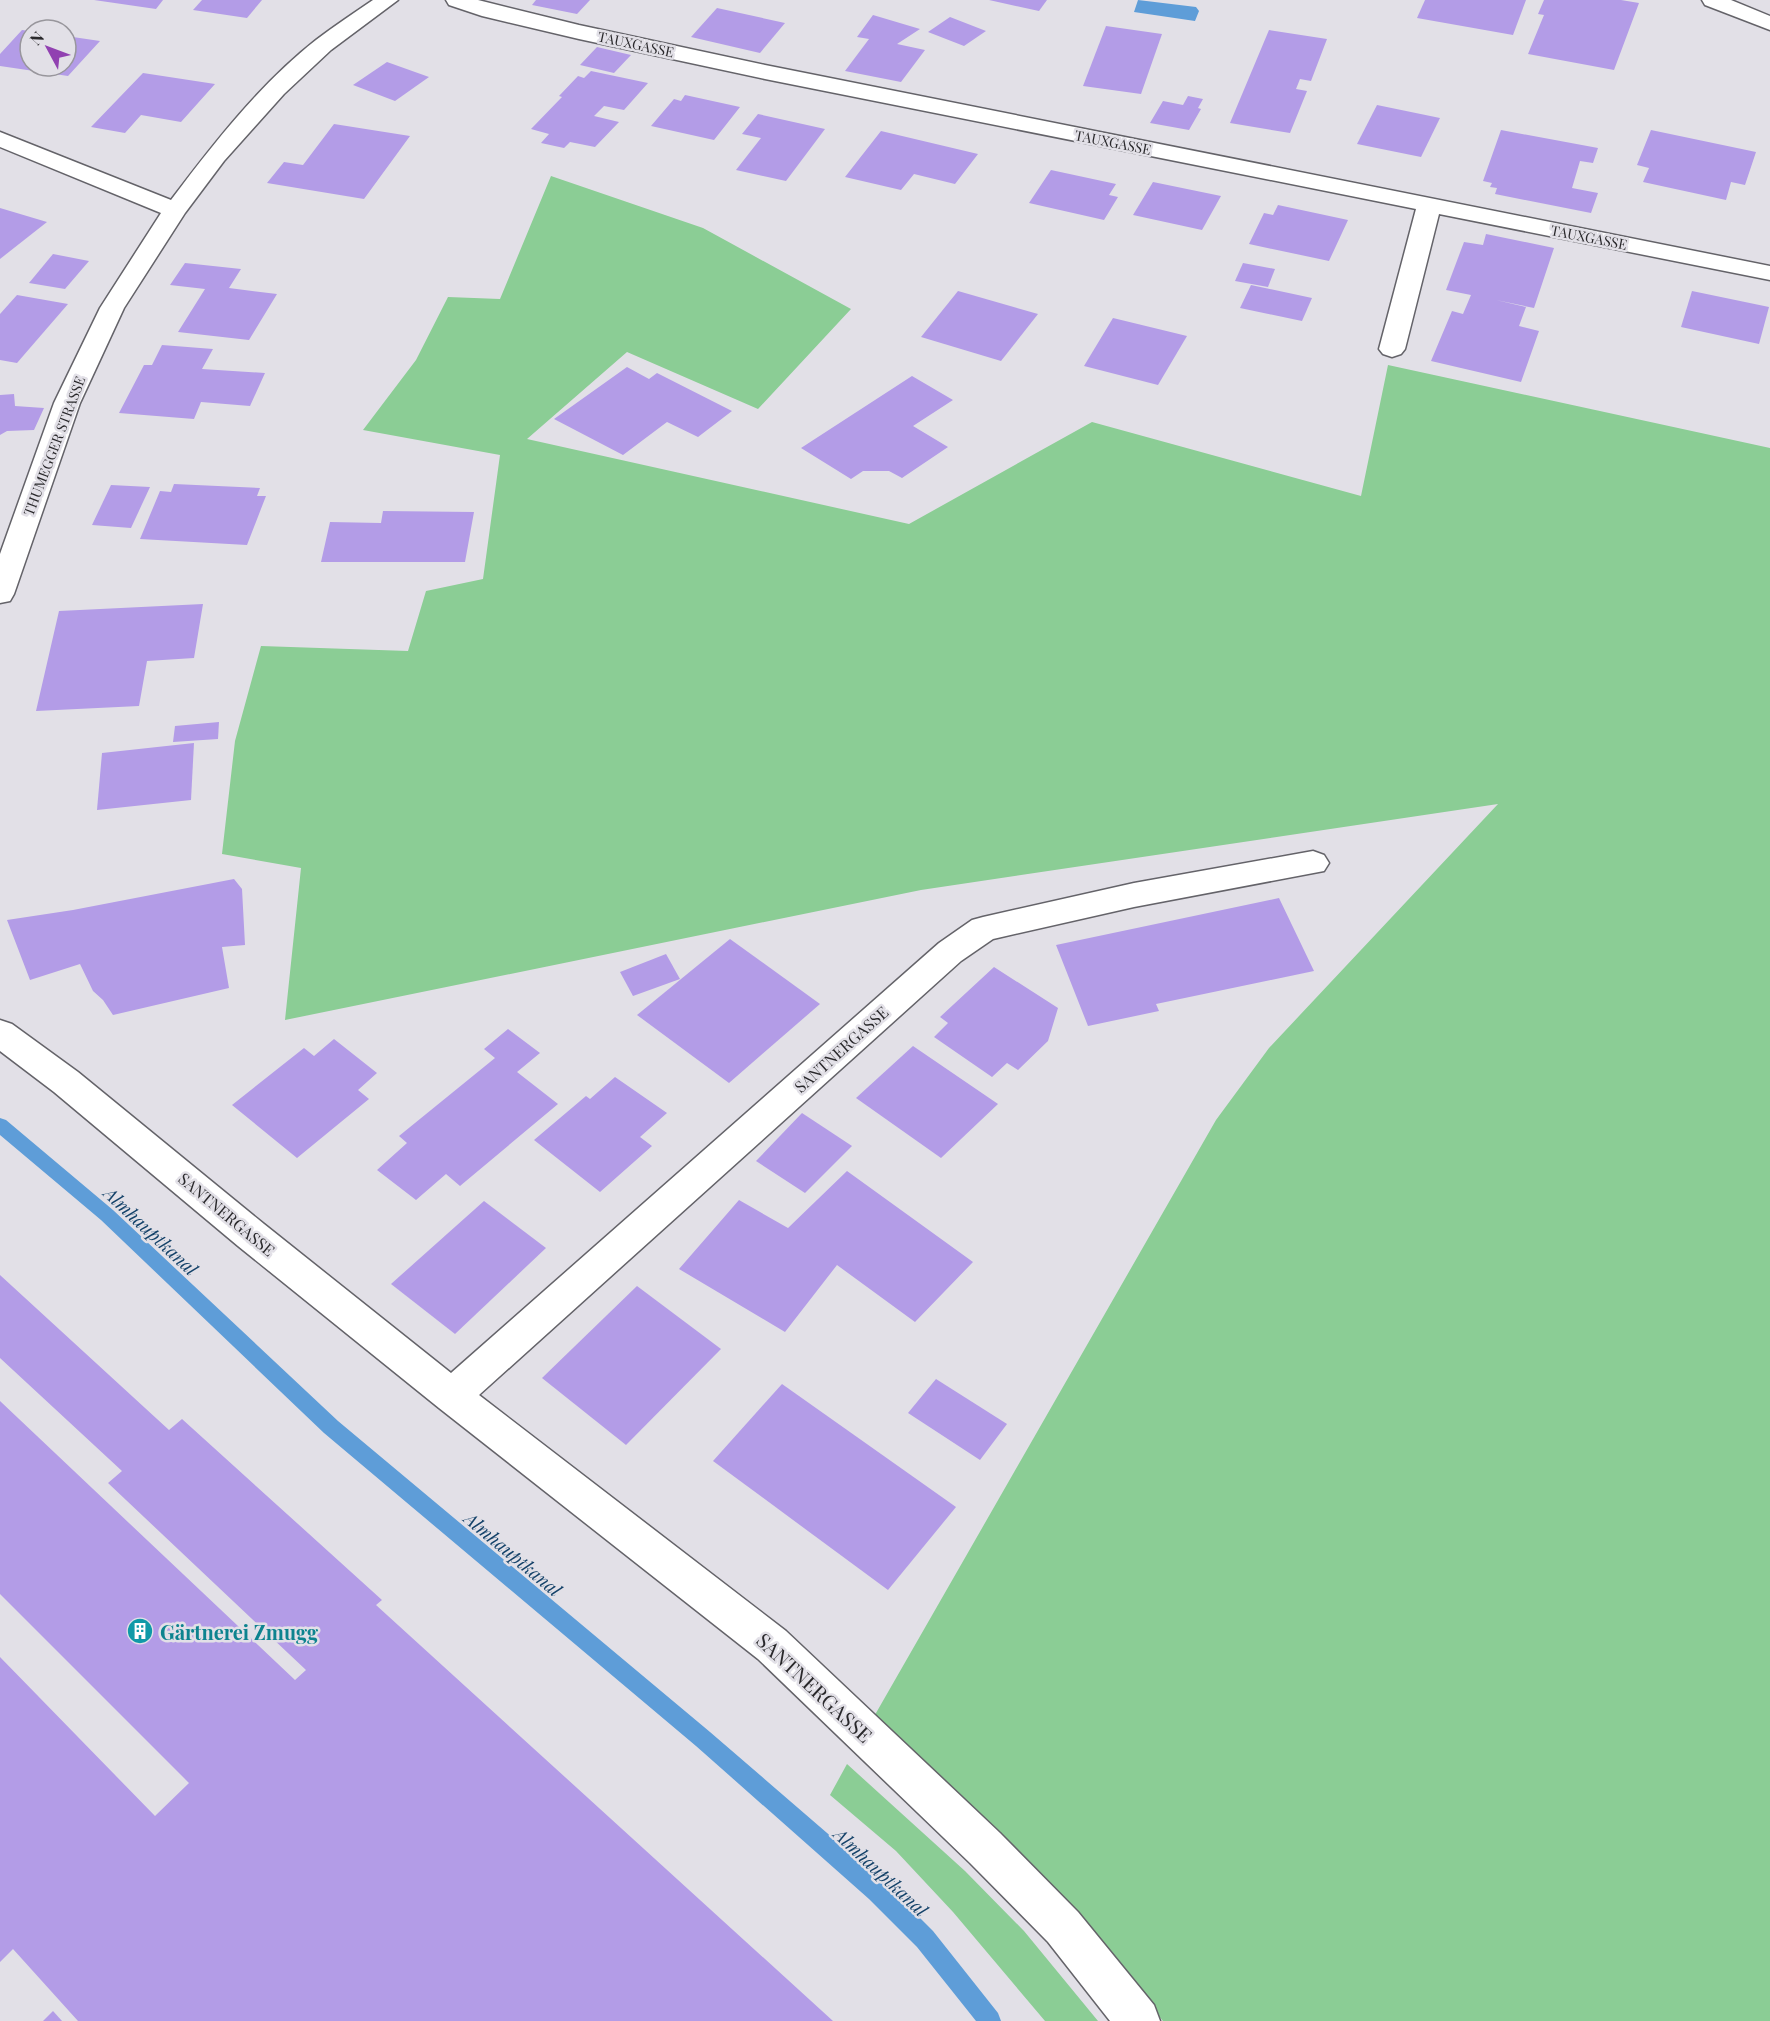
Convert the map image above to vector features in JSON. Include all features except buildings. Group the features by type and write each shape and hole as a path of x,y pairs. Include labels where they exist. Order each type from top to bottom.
{"street":[{"name":"THUMEGGER STRASSE","path":"0,594 67,403 112,308 175,210 216,156 276,89 323,45 387,0"},
{"name":"TAUXGASSE","path":"457,0 490,11 579,32 754,70 1770,273"},
{"path":"1713,0 1770,24"},
{"path":"5,147 175,210"},
{"path":"1392,349 1429,205"},
{"name":"SANTNERGASSE","path":"452,1396 950,952 983,929 1134,895 1313,863"},
{"name":"SANTNERGASSE","path":"0,1033 66,1082 250,1235 452,1396 772,1645 985,1848 1063,1927 1138,2021"}],"green space":[{"path":"551,176 703,228 851,309 758,409 627,352 527,439 909,524 1092,422 1361,496 1388,365 1770,448 1770,2021 1163,2021 1007,1843 872,1720 1216,1120 1269,1048 1498,804 921,890 285,1020 301,868 222,854 235,741 261,646 408,651 426,591 483,579 500,455 363,430 416,360 448,297 500,299"},
{"path":"847,1764 965,1871 1024,1931 1098,2021 1045,2021 953,1912 896,1851 830,1795"}],"water":[{"path":"1138,0 1196,7 1199,11 1195,21 1134,12"}],"waterway":[{"name":"Almhauptkanal","path":"0,1125 107,1215 331,1427 703,1739 877,1891 925,1939 990,2021"}],"place":[{"name":"Gärtnerei Zmugg","path":"140,1631"}]}
